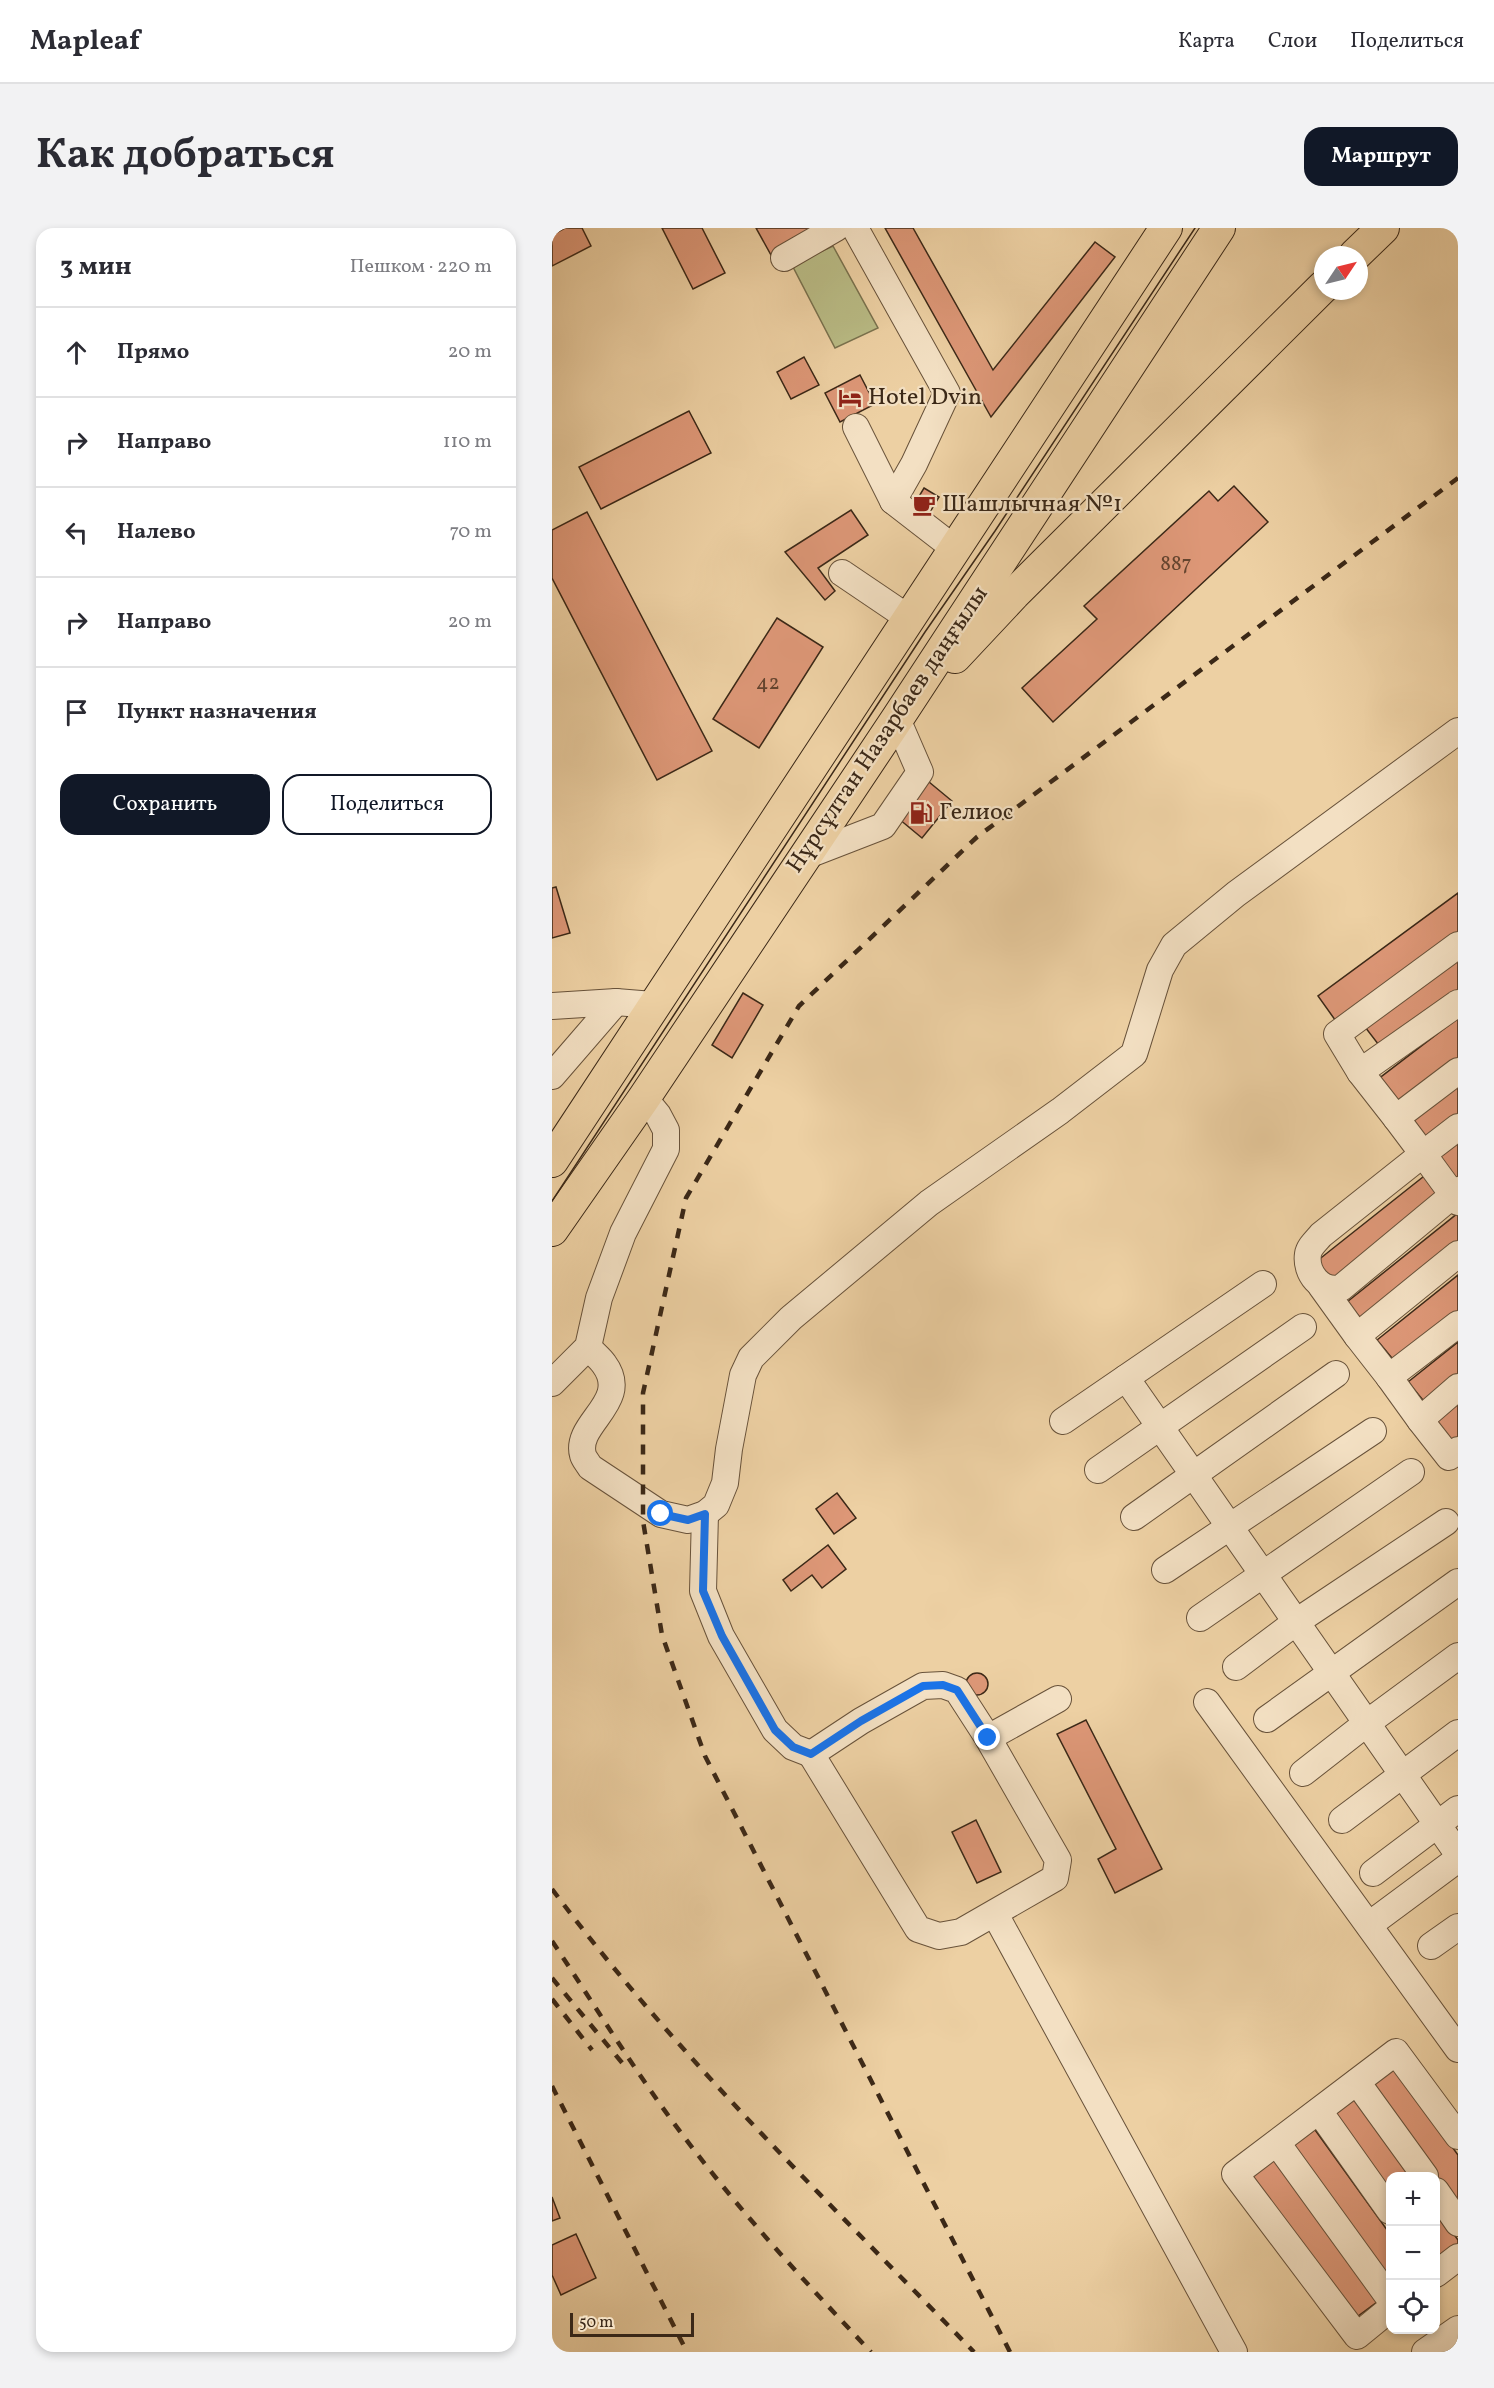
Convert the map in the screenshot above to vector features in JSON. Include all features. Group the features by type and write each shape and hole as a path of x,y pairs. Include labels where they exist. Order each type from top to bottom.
{"main road":[{"name":"Нұрсұлтан Назарбаев даңғылы","path":"552,1161 1166,228"},
{"name":"Нұрсұлтан Назарбаев даңғылы","path":"552,1230 644,1098 897,719 1219,228"},
{"path":"1364,246 1383,228"},
{"path":"897,719 1023,585 1314,296"}],"street":[{"path":"784,258 836,228"},
{"path":"855,228 947,393 914,464 893,501"},
{"path":"856,427 893,501 955,549"},
{"path":"843,573 910,619"},
{"path":"803,857 883,826 920,772 897,719"},
{"path":"588,1347 606,1365 605,1382 610,1398 583,1440 583,1455 591,1467 661,1514 688,1520 705,1514 716,1505 725,1483 743,1375 751,1358 791,1318 929,1203 1041,1125 1134,1054 1160,970 1174,945 1236,894 1458,731"},
{"path":"1321,1286 1332,1290 1341,1288 1456,1196 1360,1072 1337,1034 1458,945"},
{"path":"552,1076 616,1002"},
{"path":"552,1006 616,1002 653,1005"},
{"path":"1360,1072 1458,1002"},
{"path":"1396,1118 1458,1071"},
{"path":"552,1383 588,1347 599,1298 623,1233 666,1149 666,1130 658,1114 644,1098"},
{"path":"1455,1459 1420,1420 1307,1266 1308,1251 1321,1235 1458,1127"},
{"path":"1357,1336 1458,1254"},
{"path":"1063,1421 1263,1284"},
{"path":"1389,1377 1458,1324"},
{"path":"1098,1470 1303,1327"},
{"path":"1134,1517 1336,1374"},
{"path":"1126,1378 1458,1856 1368,1925"},
{"path":"1420,1420 1458,1387"},
{"path":"1165,1570 1373,1431"},
{"path":"1200,1618 1411,1472"},
{"path":"705,1514 703,1591 722,1636 775,1730 793,1747 811,1754 918,1929 939,1936 961,1932 1055,1878 1058,1860 988,1738 957,1690 943,1685 923,1686 861,1721 811,1754"},
{"path":"1236,1667 1296,1622 1446,1522"},
{"path":"1267,1719 1458,1582"},
{"path":"1303,1773 1458,1656"},
{"path":"988,1738 1058,1699"},
{"path":"1207,1702 1458,2049"},
{"path":"1342,1820 1458,1733"},
{"path":"1373,1873 1458,1809"},
{"path":"995,1914 1234,2352"},
{"path":"1431,1946 1458,1927"},
{"path":"1386,2312 1357,2336 1235,2174 1396,2052 1458,2136"},
{"path":"1357,2082 1422,2172"},
{"path":"1319,2111 1386,2205"},
{"path":"1276,2143 1386,2294"},
{"path":"1440,2198 1458,2223"},
{"path":"1440,2271 1458,2257"},
{"path":"1425,2352 1458,2329"}],"green space":[{"path":"833,246 878,328 835,348 792,265"}],"building":[{"path":"565,228 582,228 591,246 552,266 552,235"},
{"path":"662,228 702,228 725,273 693,289"},
{"path":"756,228 820,228 771,255"},
{"path":"885,228 913,228 993,370 1095,242 1115,257 991,417"},
{"path":"804,357 819,385 791,399 777,372"},
{"name":"Hotel Dvin","path":"860,375 875,404 840,422 825,393"},
{"path":"689,411 711,453 601,509 579,467"},
{"path":"1234,486 1268,522 1053,722 1022,688 1097,619 1084,606 1209,491 1218,501"},
{"name":"Шашлычная №1","path":"924,488 939,497 927,517 912,508"},
{"path":"851,510 868,535 818,568 835,591 825,600 785,552"},
{"path":"587,512 712,751 657,780 552,578 552,530"},
{"path":"777,618 823,647 759,748 713,719"},
{"path":"923,777 952,801 922,838 893,814"},
{"path":"556,887 570,933 552,938 552,888"},
{"path":"1458,893 1458,935 1338,1024 1318,996"},
{"path":"1458,957 1458,998 1385,1053 1365,1027"},
{"path":"743,993 763,1005 732,1058 712,1045"},
{"path":"1458,1018 1458,1059 1393,1108 1373,1083"},
{"path":"1458,1082 1458,1123 1423,1149 1403,1123"},
{"path":"1458,1143 1458,1184 1433,1162"},
{"path":"1428,1173 1447,1196 1336,1284 1317,1261"},
{"path":"1458,1213 1458,1252 1366,1325 1347,1302"},
{"path":"1458,1275 1458,1314 1396,1363 1377,1340"},
{"path":"1458,1342 1458,1380 1427,1405 1408,1382"},
{"path":"1458,1404 1458,1443 1455,1445 1436,1422"},
{"path":"837,1493 856,1518 834,1534 816,1509"},
{"path":"828,1545 846,1569 822,1588 812,1575 791,1591 783,1580"},
{"path":"977,1673 987,1680 988,1684 981,1694 977,1695 967,1688 966,1684 973,1674"},
{"path":"1086,1720 1162,1869 1115,1893 1098,1859 1116,1849 1057,1734"},
{"path":"976,1820 1001,1872 977,1883 952,1832"},
{"path":"1395,2068 1458,2155 1458,2205 1440,2180 1440,2172 1434,2172 1371,2085"},
{"path":"1356,2098 1409,2172 1386,2172 1386,2191 1332,2115"},
{"path":"1313,2127 1386,2228 1386,2278 1290,2144"},
{"path":"1273,2157 1377,2302 1354,2319 1249,2174"},
{"path":"552,2197 560,2218 552,2221"},
{"path":"1440,2215 1458,2240 1458,2244 1440,2257"},
{"path":"576,2234 596,2278 561,2295 552,2275 552,2245"}],"tram line":[{"path":"552,1201 925,632 995,531 1195,228"}],"railway":[{"path":"1010,2352 705,1756 662,1635 643,1521 643,1393 686,1198 799,1006 977,837 1458,478"},
{"path":"552,1889 600,1951 702,2070 974,2352"},
{"path":"552,1941 650,2090 707,2166 775,2248 871,2352"},
{"path":"552,1978 628,2070"},
{"path":"552,1999 592,2050"},
{"path":"552,2086 687,2352"}],"place":[{"name":"Hotel Dvin","path":"850,398"},
{"name":"Шашлычная №1","path":"924,505"},
{"name":"Гелиос","path":"921,813"}],"route":[{"path":"661,1514 688,1520 705,1514 703,1591 722,1636 750,1689 775,1730 793,1747 811,1754 861,1721 923,1686 943,1685 957,1690 988,1738"}]}
